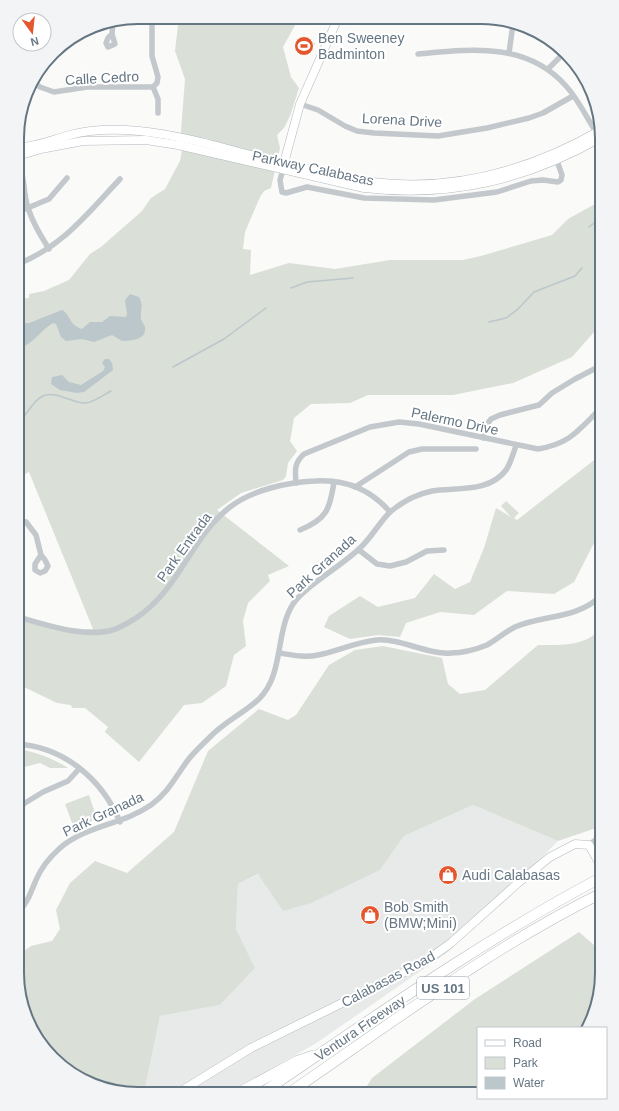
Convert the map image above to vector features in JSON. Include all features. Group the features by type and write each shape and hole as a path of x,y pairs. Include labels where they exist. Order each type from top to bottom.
{"highway":[{"name":"Ventura Freeway","path":"271,1087 497,937 562,898 595,882"},
{"name":"Ventura Freeway","path":"298,1087 504,948 577,905 595,896"},
{"path":"249,1087 297,1061 320,1054"}],"street":[{"path":"152,24 152,56 158,77 157,83 152,87 158,99 158,113"},
{"path":"335,24 300,104 280,180 282,192 307,187 364,198 434,200 497,192 531,181 542,180 558,182 561,180 562,174 556,158"},
{"path":"112,34 113,27"},
{"path":"509,53 512,29"},
{"path":"418,54 479,50 509,53 533,60 548,68 573,96 594,129"},
{"path":"548,68 560,56"},
{"name":"Calle Cedro","path":"37,85 54,92 87,88 152,87"},
{"name":"Lorena Drive","path":"300,104 318,110 345,126 358,130 374,133 438,136 487,128 529,118 543,113 573,96"},
{"name":"Parkway Calabasas","path":"24,150 33,146 84,132 115,130 137,131 175,136 284,167 374,182 423,184 488,176 508,171 556,158 595,138"},
{"path":"24,210 49,199 67,178"},
{"path":"24,261 49,249 68,234 120,179"},
{"path":"24,192 37,229 49,249"},
{"path":"483,438 485,427 491,419 500,415 539,405 552,393 574,379 595,368"},
{"name":"Palermo Drive","path":"296,483 295,467 297,460 304,454 370,427 399,422 419,424 538,450 556,446 570,438 595,414"},
{"name":"Park Granada","path":"24,904 28,899 37,877 48,861 59,849 72,839 87,831 120,822 135,815 160,798 174,782 188,761 212,734 259,698 269,683 279,653 283,628 294,603 359,550 390,512 413,497 431,492 471,488 489,484 506,470 516,446"},
{"path":"355,487 409,452 422,449 476,449"},
{"name":"Park Entrada","path":"24,619 69,630 90,632 109,631 120,627 148,610 157,602 183,568 212,525 229,508 245,498 296,483 320,480 355,487 374,497 390,512"},
{"path":"300,530 310,526 327,513 331,503 334,482"},
{"path":"24,522 36,535 41,555"},
{"path":"359,550 377,564 390,566 406,562 428,551 444,550"},
{"path":"279,653 304,656 318,655 356,644 378,640 451,654 486,645 514,628 532,621 552,619 580,611 595,600"},
{"path":"24,745 53,753 80,769 93,779 103,790 120,822"},
{"path":"24,804 43,792 68,781 80,769"},
{"path":"595,840 589,845 595,856"},
{"name":"Calabasas Road","path":"188,1087 251,1048 423,963 451,943 518,882 550,858 575,844 589,845"}],"shaded area":[{"path":"473,805 558,841 448,952 315,1044 238,1087 145,1087 160,1016 220,1005 255,968 236,929 238,884 259,874 283,911 380,870 404,836"}],"green space":[{"path":"178,24 296,24 283,47 291,77 299,88 290,116 284,128 277,135 280,148 271,188 264,191 260,197 245,232 243,249 251,250 250,275 289,263 335,269 390,260 463,260 552,235 568,219 595,204 595,331 572,357 513,383 453,395 368,395 350,403 311,404 294,418 290,441 297,451 288,463 286,476 283,480 241,493 217,510 289,566 268,575 270,581 248,603 243,621 246,646 234,655 226,686 202,703 184,705 139,762 105,732 108,727 85,708 72,708 71,705 57,703 24,687 24,619 69,630 93,629 29,472 24,474 24,298 29,298 29,294 44,291 69,280 90,254 101,247 142,211 151,198 165,189 180,161 182,150 181,131 185,79 175,51"},
{"name":"Ben Sweeney Badminton","path":"301,37 315,43 314,46 311,45 310,54 296,48 298,39 300,40"},
{"path":"595,459 595,543 574,582 554,594 507,591 474,615 440,612 406,623 400,637 378,635 350,639 324,627 329,616 360,596 378,607 415,598 434,574 455,589 470,582 484,548 496,508 511,517 501,506 506,501 519,513 514,518 517,520"},
{"path":"595,634 595,828 558,841 473,805 404,836 380,870 311,903 283,911 258,874 238,884 236,929 255,968 220,1005 160,1016 145,1087 116,1085 101,1081 88,1075 63,1059 43,1036 30,1010 26,995 24,980 24,951 31,946 52,941 60,929 56,910 70,883 95,861 127,873 174,832 208,751 259,709 288,720 296,715 329,665 355,650 383,646 442,658 448,684 460,694 485,690 538,645 565,645 589,638"},
{"path":"24,750 44,756 68,768 50,768 40,763 24,767"},
{"path":"89,795 97,819 74,828 65,804"},
{"path":"579,932 595,946 594,988 591,1002 581,1027 477,1027 477,1087 366,1087 372,1078 475,999"}],"water":[{"path":"130,294 139,297 142,306 141,319 145,329 142,336 139,338 122,341 112,335 94,342 82,339 66,341 61,337 56,324 53,323 44,329 33,341 24,346 24,323 29,323 62,310 75,325 82,329 90,322 102,322 110,316 126,317 125,300"},
{"path":"105,359 109,359 112,363 113,370 84,392 77,393 60,390 51,384 52,377 62,375 69,382 81,385 103,371 105,367 102,363"}],"waterway":[{"path":"589,227 595,222"},
{"path":"489,322 506,318 517,310 534,292 575,276 582,268"},
{"path":"291,288 307,282 353,278"},
{"path":"173,367 224,339 266,308"},
{"path":"24,417 32,405 43,396 54,395 81,403 86,403 111,391"}],"place":[{"name":"Ben Sweeney Badminton","path":"304,46"},
{"name":"Audi Calabasas","path":"448,875"},
{"name":"Bob Smith (BMW;Mini)","path":"370,915"}]}
